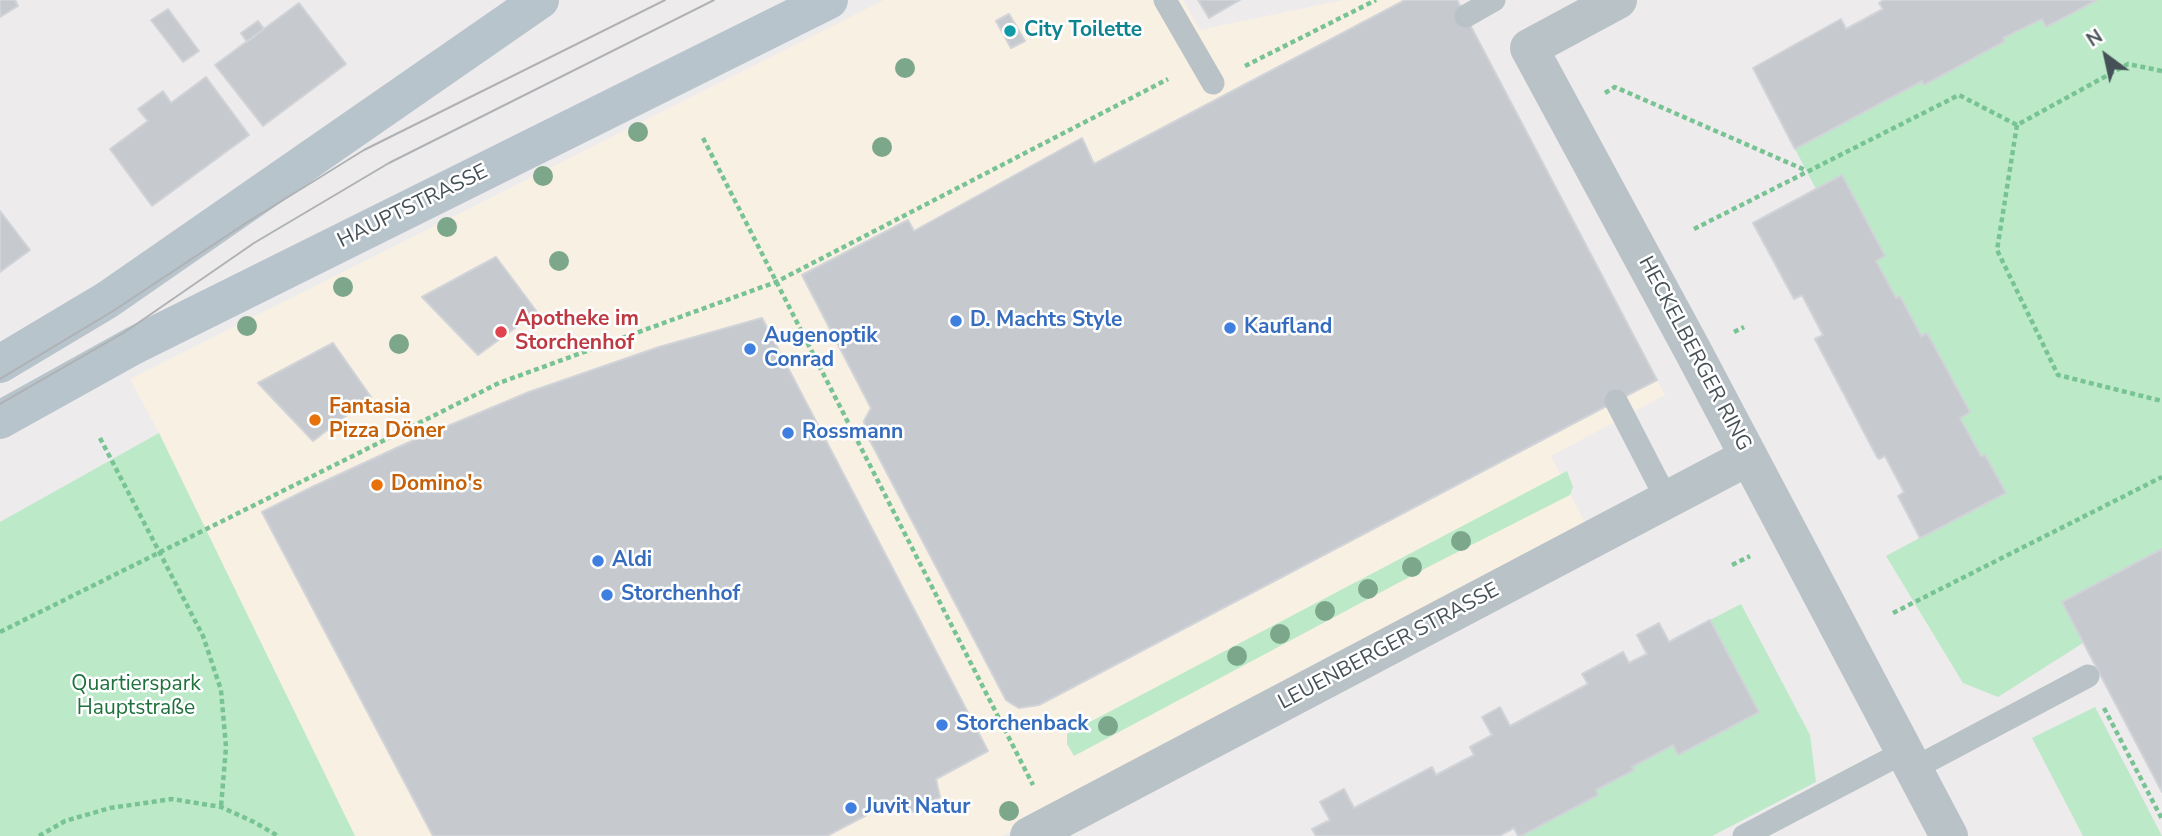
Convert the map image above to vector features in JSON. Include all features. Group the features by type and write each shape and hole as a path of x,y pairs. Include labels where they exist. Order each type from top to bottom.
{"main road":[{"path":"0,365 107,300 540,0"},
{"name":"HAUPTSTRASSE","path":"0,420 133,346 829,0"},
{"path":"107,300 133,346"}],"street":[{"name":"HECKELBERGER RING","path":"1618,0 1529,48 1949,836"},
{"name":"LEUENBERGER STRASSE","path":"1041,830 1748,457"}],"lane":[{"path":"1165,0 1213,83"},
{"path":"1466,16 1494,0"},
{"path":"1616,401 1667,500"},
{"path":"1744,836 2088,676"}],"path":[{"path":"0,632 499,383 776,282 1175,75 1203,88 1376,0"},
{"path":"2017,125 2129,64 2162,71"},
{"path":"1565,115 1615,87 1806,170"},
{"path":"1693,229 1959,95 2017,125"},
{"path":"2017,125 1997,250 2058,375 2162,401"},
{"path":"703,138 776,282 1041,830"},
{"path":"100,438 203,636 221,690 226,747 221,807"},
{"path":"1893,613 2162,477"},
{"path":"2088,676 2162,819"},
{"path":"39,836 65,821 110,808 172,799 221,807 278,836"}],"shaded area":[{"path":"884,0 1183,0 1200,30 1343,0 1457,0 1665,395 1551,456 1588,529 1002,836 355,836 159,433 130,379"}],"green space":[{"path":"2097,0 2162,0 2162,549 2062,602 2083,643 1998,697 1963,683 1886,556 2005,492 1985,455 1981,456 1960,418 1969,412 1928,334 1921,336 1876,261 1885,256 1842,175 1816,189 1795,149 1922,81 1925,85 2005,41 2003,38 2042,19 2046,27"},
{"name":"Quartierspark Hauptstraße","path":"159,433 355,836 0,836 0,522"},
{"path":"1567,471 1573,487 1570,495 1430,566 1074,756 1067,744 1067,734"},
{"path":"1741,604 1810,735 1816,782 1712,836 1521,836 1598,795 1596,790 1673,745 1678,754 1759,712 1710,620"},
{"path":"2095,707 2162,836 2083,836 2032,738"}],"building":[{"path":"0,0 15,0 18,6 0,17"},
{"path":"1198,0 1240,0 1209,18"},
{"name":"Kaufland","path":"1405,0 1457,0 1657,380 1039,705 1019,708 1006,700 866,433 864,421 871,408 802,275 908,220 914,231 1082,138 1094,164"},
{"path":"1884,0 2097,0 2046,27 2042,19 2003,38 2005,41 1924,85 1922,81 1795,149 1753,68 1841,19 1846,29 1883,9 1879,3"},
{"path":"299,3 346,64 263,126 215,65"},
{"path":"168,9 199,51 183,62 151,20"},
{"name":"City Toilette","path":"1009,14 1025,41 1011,48 996,21"},
{"path":"258,21 264,29 247,42 241,33"},
{"path":"206,77 249,135 152,206 110,149 148,121 138,109 163,91 171,103"},
{"path":"1842,175 1885,256 1876,261 1896,298 1900,296 1921,336 1927,333 1970,412 1960,418 2006,493 1920,538 1898,496 1904,492 1885,456 1879,459 1877,457 1815,339 1823,335 1802,295 1794,299 1753,223"},
{"path":"0,211 30,250 0,272"},
{"path":"496,257 537,312 478,355 422,297"},
{"name":"Storchenhof","path":"762,318 988,751 936,779 940,797 906,815 897,799 827,836 433,836 262,512 405,444 529,392 659,347"},
{"path":"333,343 371,397 313,441 258,383"},
{"path":"2162,549 2162,792 2062,602"},
{"path":"1710,620 1759,712 1678,755 1673,745 1596,790 1598,795 1521,836 1518,836 1514,828 1499,836 1316,836 1312,829 1330,820 1320,802 1344,789 1354,808 1432,767 1436,775 1474,755 1470,747 1492,735 1482,717 1500,707 1510,726 1588,684 1582,674 1623,652 1629,663 1647,654 1637,635 1659,623 1669,642"}],"tram line":[{"path":"0,379 113,311 246,223 364,150 665,0"},
{"path":"0,404 125,332 254,243 389,163 714,0"}],"place":[{"name":"City Toilette","path":"1010,31"},
{"name":"D. Machts Style","path":"956,321"},
{"name":"Kaufland","path":"1230,328"},
{"name":"Apotheke im Storchenhof","path":"501,332"},
{"name":"Augenoptik Conrad","path":"750,349"},
{"name":"Fantasia Pizza Döner","path":"315,420"},
{"name":"Rossmann","path":"788,433"},
{"name":"Domino's","path":"377,485"},
{"name":"Aldi","path":"598,561"},
{"name":"Storchenhof","path":"607,595"},
{"name":"Storchenback","path":"942,725"},
{"name":"Juvit Natur","path":"851,808"}]}
